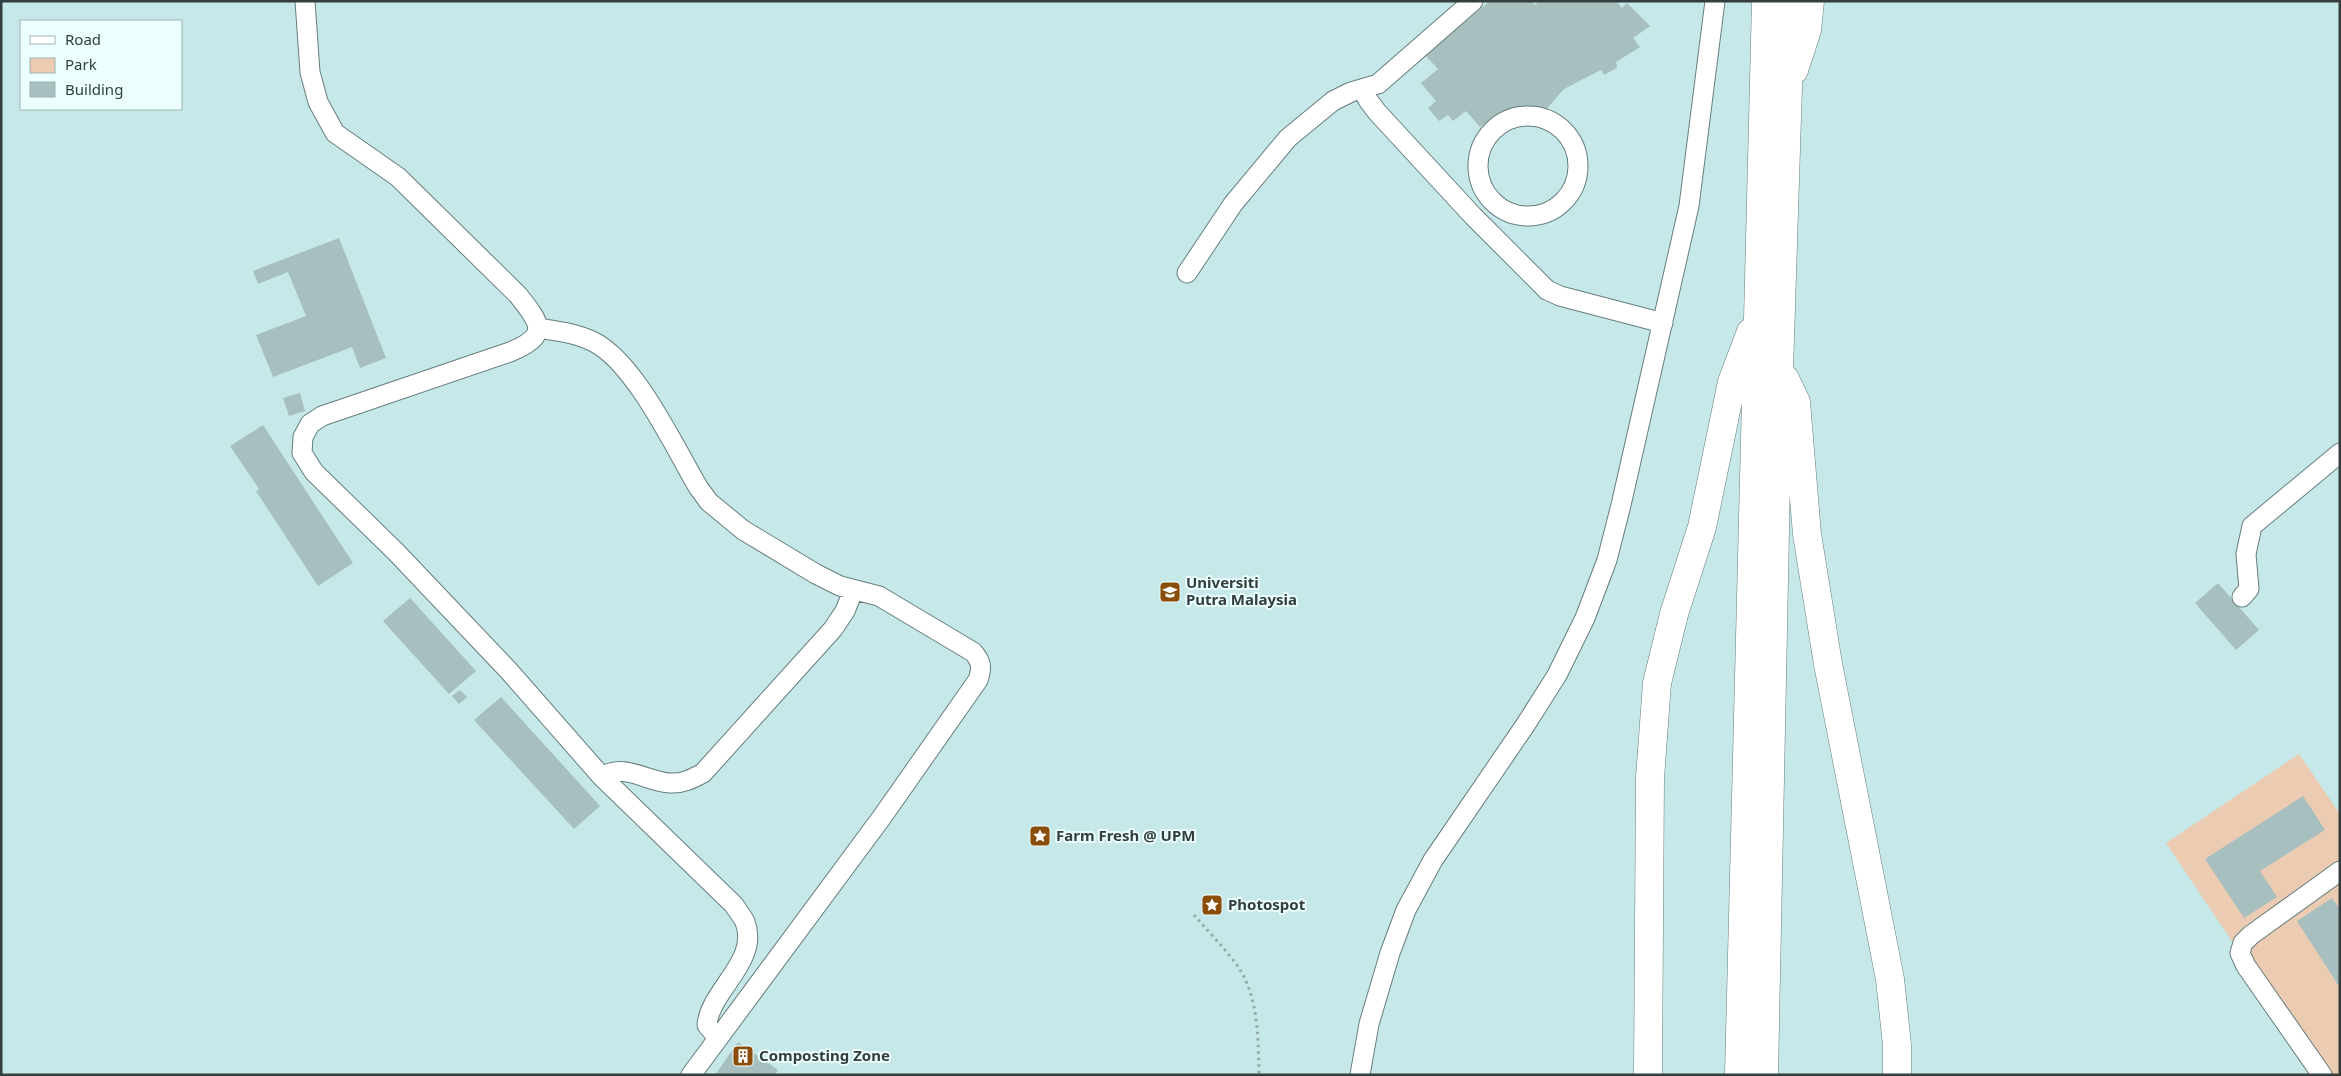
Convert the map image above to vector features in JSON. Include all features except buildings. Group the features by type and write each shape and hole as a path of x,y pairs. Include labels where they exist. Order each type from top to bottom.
{"highway":[{"path":"1739,1075 1766,1"},
{"path":"1764,1075 1776,433 1780,369 1788,86 1788,1"},
{"path":"1788,86 1807,30 1810,1"},
{"path":"1648,1075 1650,778 1657,683 1674,614 1702,527 1732,382 1757,318"},
{"path":"1780,369 1796,402 1807,534 1828,664 1890,979 1897,1045 1897,1075"}],"street":[{"path":"1187,273 1233,204 1288,138 1317,112 1333,101 1351,92 1364,90 1378,84 1394,72 1458,8 1474,1"},
{"path":"1360,1075 1369,1024 1406,910 1433,860 1552,683 1585,618 1607,560 1622,505 1689,206 1714,1"},
{"path":"305,8 310,72 318,102 335,133 398,177 518,295 536,317 538,328 535,337 527,345 510,352 322,416 310,424 303,437 302,453 314,472 396,552 496,657 602,777 734,905 745,922 747,940 745,952 738,966 708,1013 707,1025 718,1038"},
{"path":"1364,90 1368,100 1377,112 1473,216 1548,290 1560,296 1663,323"},
{"path":"1519,116 1536,116 1553,122 1567,133 1576,148 1579,166 1576,183 1567,198 1554,210 1538,216 1520,216 1504,210 1490,198 1481,183 1478,166 1480,149 1489,134 1502,123 1519,116"},
{"path":"1473,216 1490,198"},
{"path":"538,328 575,334 595,342 614,356 632,374 698,487 709,502 744,530 816,574 853,591 879,596 973,652 980,660 982,670 978,680 882,817 691,1075"},
{"path":"2242,597 2249,589 2246,554 2252,526 2340,453"},
{"path":"602,777 617,770 669,783 687,781 703,773 832,629 845,611 853,591"},
{"path":"2322,1075 2246,966 2240,953 2242,943 2250,935 2340,870"}],"path":[{"path":"1194,915 1238,966 1253,1000 1258,1032 1259,1075"}],"shaded area":[{"name":"Universiti Putra Malaysia","path":"1,1 2340,1 2340,1075 1,1075"}],"green space":[{"path":"2299,754 2340,814 2340,1075 2322,1075 2166,843"}],"place":[{"name":"Universiti Putra Malaysia","path":"1170,592"},
{"name":"Farm Fresh @ UPM","path":"1040,836"},
{"name":"Photospot","path":"1212,905"},
{"name":"Composting Zone","path":"743,1056"}]}
